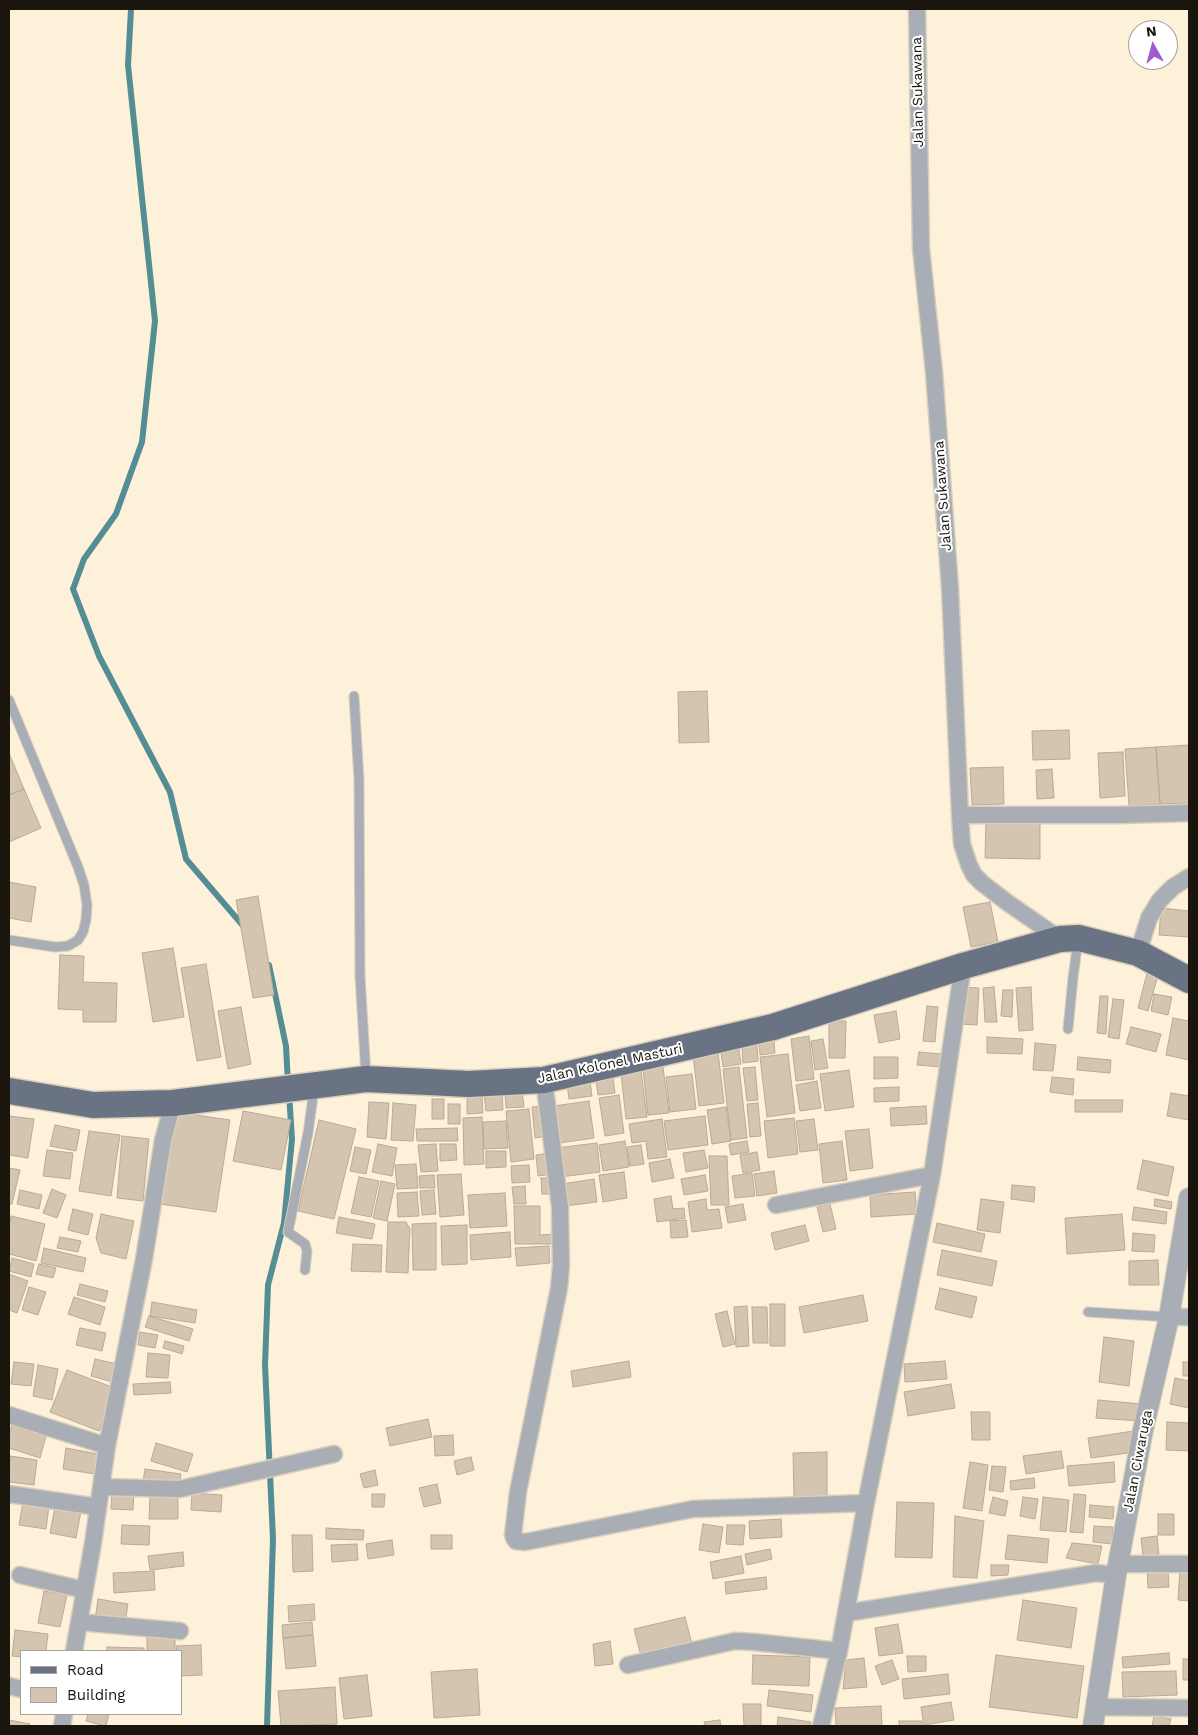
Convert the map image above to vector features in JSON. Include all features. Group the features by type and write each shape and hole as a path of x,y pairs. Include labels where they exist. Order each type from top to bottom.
{"main road":[{"name":"Jalan Kolonel Masturi","path":"9,1091 93,1105 173,1103 366,1079 469,1084 544,1080 773,1027 963,966 1069,938 1138,953 1189,980"}],"street":[{"name":"Jalan Sukawana","path":"917,9 921,248 934,372 949,579 960,815 965,855 974,874 1008,903 1069,938"},
{"path":"960,815 1189,813"},
{"path":"1138,953 1149,918 1160,900 1173,887 1189,877"},
{"path":"821,1726 839,1651 866,1503 932,1175 963,966"},
{"path":"544,1080 560,1208 561,1266 551,1330 518,1492 513,1535 516,1541 525,1542 693,1508 866,1503"},
{"path":"74,1650 102,1487 107,1446 144,1258 163,1140 173,1103"},
{"path":"776,1205 932,1175"},
{"name":"Jalan Ciwaruga","path":"1095,1717 1117,1569 1143,1430 1169,1317 1189,1198"},
{"path":"1169,1317 1189,1317"},
{"path":"9,1415 107,1446"},
{"path":"102,1487 180,1489 334,1454"},
{"path":"9,1494 98,1507"},
{"path":"846,1613 1117,1569 1189,1564"},
{"path":"20,1576 84,1590"},
{"path":"79,1622 180,1631"},
{"path":"628,1665 735,1641 839,1651"},
{"path":"1095,1717 1189,1708"}],"lane":[{"path":"354,696 359,780 360,976 366,1079"},
{"path":"9,700 78,867 87,905 83,932 78,940 68,946 55,947 9,940"},
{"path":"1068,1029 1073,978 1069,938"},
{"path":"305,1270 307,1251 305,1244 288,1232 308,1133 315,1084"},
{"path":"1088,1312 1169,1317"}],"building":[{"path":"707,691 709,742 679,743 678,692"},
{"path":"1069,730 1070,759 1033,760 1032,731"},
{"path":"1189,745 1189,803 1160,804 1156,747"},
{"path":"1156,747 1160,804 1129,806 1125,749"},
{"path":"1123,752 1125,796 1100,798 1098,753"},
{"path":"9,753 24,789 9,795"},
{"path":"1003,767 1004,804 972,805 970,768"},
{"path":"1052,769 1054,798 1037,799 1036,770"},
{"path":"24,789 41,828 9,842 9,795"},
{"path":"986,819 1040,820 1040,859 985,858"},
{"path":"9,882 36,887 31,922 9,918"},
{"path":"258,896 274,995 253,998 236,900"},
{"path":"990,902 998,942 971,947 963,907"},
{"path":"1161,908 1189,911 1189,937 1159,935"},
{"path":"173,948 184,1017 153,1022 142,953"},
{"path":"60,955 84,956 83,982 117,983 116,1022 83,1022 83,1010 58,1009"},
{"path":"206,964 221,1057 197,1061 181,968"},
{"path":"1147,973 1158,975 1148,1011 1138,1008"},
{"path":"962,987 979,988 977,1025 960,1024"},
{"path":"994,987 997,1022 985,1022 983,988"},
{"path":"1031,987 1033,1030 1019,1031 1016,988"},
{"path":"1003,990 1013,990 1012,1017 1001,1016"},
{"path":"1154,994 1172,997 1168,1015 1151,1011"},
{"path":"1100,996 1108,996 1106,1034 1097,1033"},
{"path":"1113,999 1124,1000 1119,1039 1108,1037"},
{"path":"927,1006 938,1007 935,1042 923,1041"},
{"path":"241,1007 251,1064 228,1069 218,1011"},
{"path":"896,1011 900,1039 879,1043 874,1015"},
{"path":"1173,1018 1189,1021 1189,1060 1166,1055"},
{"path":"829,1021 846,1021 845,1058 829,1058"},
{"path":"1131,1027 1161,1034 1156,1052 1126,1044"},
{"path":"809,1036 814,1079 796,1081 791,1039"},
{"path":"987,1037 1023,1039 1022,1054 987,1053"},
{"path":"823,1039 828,1068 815,1070 811,1041"},
{"path":"774,1041 775,1053 760,1055 759,1043"},
{"path":"1035,1043 1056,1045 1053,1071 1033,1070"},
{"path":"757,1046 758,1061 743,1063 742,1047"},
{"path":"739,1050 741,1064 723,1067 721,1052"},
{"path":"718,1052 724,1103 699,1106 693,1055"},
{"path":"919,1052 942,1054 941,1067 917,1065"},
{"path":"788,1054 795,1113 767,1117 760,1057"},
{"path":"874,1057 898,1057 898,1078 874,1079"},
{"path":"1078,1057 1111,1060 1110,1073 1077,1070"},
{"path":"663,1067 669,1113 648,1115 643,1069"},
{"path":"739,1067 747,1138 731,1140 723,1069"},
{"path":"755,1067 758,1100 747,1101 743,1068"},
{"path":"849,1070 854,1107 825,1111 820,1074"},
{"path":"641,1071 647,1117 626,1119 621,1073"},
{"path":"692,1074 696,1109 670,1112 666,1077"},
{"path":"1052,1077 1074,1079 1073,1095 1050,1092"},
{"path":"613,1078 615,1093 598,1095 596,1080"},
{"path":"590,1081 592,1096 569,1099 567,1084"},
{"path":"817,1081 821,1108 800,1111 796,1085"},
{"path":"899,1087 899,1101 874,1102 874,1088"},
{"path":"522,1091 524,1107 506,1108 505,1092"},
{"path":"502,1093 503,1110 486,1111 484,1094"},
{"path":"1171,1093 1189,1096 1189,1120 1167,1116"},
{"path":"619,1095 624,1133 605,1136 599,1098"},
{"path":"482,1097 483,1113 467,1114 467,1098"},
{"path":"432,1099 444,1099 444,1119 432,1119"},
{"path":"1075,1100 1123,1100 1122,1112 1075,1112"},
{"path":"589,1101 594,1138 559,1143 554,1106"},
{"path":"369,1102 389,1103 386,1139 367,1137"},
{"path":"393,1103 416,1105 413,1141 391,1140"},
{"path":"758,1103 761,1136 750,1137 747,1104"},
{"path":"448,1104 460,1104 460,1124 448,1124"},
{"path":"543,1106 547,1136 535,1138 532,1107"},
{"path":"926,1106 927,1124 891,1126 890,1108"},
{"path":"726,1107 731,1141 712,1144 707,1110"},
{"path":"529,1109 534,1159 511,1162 506,1111"},
{"path":"243,1111 291,1120 281,1170 233,1161"},
{"path":"175,1112 230,1120 216,1212 160,1204"},
{"path":"9,1116 34,1119 28,1158 9,1155"},
{"path":"705,1116 708,1145 668,1150 664,1121"},
{"path":"482,1117 484,1164 464,1165 463,1118"},
{"path":"794,1118 798,1154 768,1158 764,1121"},
{"path":"662,1119 667,1157 648,1159 646,1141 632,1143 629,1124"},
{"path":"814,1119 818,1150 800,1152 796,1121"},
{"path":"319,1120 356,1129 334,1219 298,1211"},
{"path":"506,1121 508,1148 484,1149 483,1122"},
{"path":"55,1125 80,1130 76,1151 50,1146"},
{"path":"457,1128 458,1141 417,1141 416,1129"},
{"path":"869,1129 873,1168 850,1171 845,1131"},
{"path":"89,1131 120,1135 111,1196 79,1191"},
{"path":"122,1136 149,1139 143,1201 117,1198"},
{"path":"625,1141 629,1167 603,1171 599,1145"},
{"path":"747,1141 749,1152 731,1155 729,1144"},
{"path":"842,1141 847,1180 823,1183 819,1144"},
{"path":"597,1143 600,1172 560,1177 556,1148"},
{"path":"378,1144 397,1148 392,1176 372,1172"},
{"path":"436,1144 438,1171 421,1172 418,1145"},
{"path":"440,1144 456,1144 457,1160 440,1161"},
{"path":"641,1145 644,1164 630,1166 627,1147"},
{"path":"355,1147 371,1150 366,1174 350,1171"},
{"path":"47,1150 73,1153 70,1179 43,1176"},
{"path":"704,1150 708,1168 686,1172 683,1153"},
{"path":"486,1151 506,1151 506,1167 486,1168"},
{"path":"757,1152 760,1170 743,1173 740,1155"},
{"path":"550,1153 552,1174 538,1176 536,1155"},
{"path":"709,1156 727,1156 729,1205 711,1205"},
{"path":"670,1159 674,1178 652,1182 649,1163"},
{"path":"1143,1160 1174,1167 1168,1196 1137,1189"},
{"path":"416,1164 418,1188 397,1189 395,1165"},
{"path":"529,1165 530,1182 512,1183 511,1166"},
{"path":"9,1168 20,1170 12,1204 9,1204"},
{"path":"774,1171 777,1193 757,1196 754,1174"},
{"path":"624,1172 627,1198 603,1202 599,1175"},
{"path":"752,1173 755,1196 735,1198 732,1176"},
{"path":"461,1174 464,1215 440,1217 437,1175"},
{"path":"434,1175 435,1188 420,1188 419,1176"},
{"path":"705,1175 708,1191 684,1195 681,1179"},
{"path":"359,1177 379,1181 371,1217 351,1213"},
{"path":"541,1178 551,1178 552,1194 542,1194"},
{"path":"594,1179 597,1202 565,1206 562,1184"},
{"path":"381,1181 395,1184 387,1221 373,1218"},
{"path":"1012,1185 1035,1187 1034,1202 1011,1199"},
{"path":"525,1186 526,1204 514,1204 512,1187"},
{"path":"52,1189 66,1195 57,1218 43,1213"},
{"path":"20,1190 42,1195 39,1209 17,1204"},
{"path":"434,1190 436,1214 422,1215 420,1191"},
{"path":"417,1192 419,1216 398,1217 397,1193"},
{"path":"915,1192 917,1214 871,1217 870,1195"},
{"path":"505,1193 507,1226 470,1228 468,1195"},
{"path":"671,1196 673,1209 684,1208 685,1218 657,1222 654,1199"},
{"path":"706,1199 707,1210 719,1209 722,1228 692,1232 688,1202"},
{"path":"981,1199 1004,1202 1000,1233 977,1230"},
{"path":"1155,1199 1172,1202 1171,1209 1154,1206"},
{"path":"743,1204 746,1220 728,1223 725,1207"},
{"path":"830,1204 836,1229 823,1232 817,1207"},
{"path":"514,1206 540,1206 540,1235 553,1234 553,1244 515,1244"},
{"path":"1134,1207 1167,1212 1166,1224 1132,1220"},
{"path":"73,1209 93,1214 88,1235 68,1230"},
{"path":"101,1214 134,1221 126,1259 101,1253 96,1238"},
{"path":"1122,1214 1125,1250 1067,1254 1065,1218"},
{"path":"11,1216 45,1224 36,1261 9,1254"},
{"path":"339,1217 375,1224 372,1239 336,1233"},
{"path":"686,1220 688,1237 671,1238 670,1221"},
{"path":"388,1222 406,1222 410,1229 408,1273 386,1272"},
{"path":"436,1223 436,1270 413,1270 412,1224"},
{"path":"937,1223 985,1234 981,1252 933,1242"},
{"path":"467,1225 467,1264 442,1265 441,1226"},
{"path":"805,1225 809,1241 775,1250 771,1233"},
{"path":"510,1232 511,1257 471,1260 470,1235"},
{"path":"1133,1233 1155,1235 1154,1252 1132,1251"},
{"path":"60,1237 81,1241 78,1252 57,1248"},
{"path":"353,1244 382,1245 381,1272 351,1271"},
{"path":"549,1246 550,1263 517,1266 515,1248"},
{"path":"44,1248 86,1258 83,1272 41,1263"},
{"path":"942,1250 997,1261 992,1286 937,1275"},
{"path":"12,1258 34,1264 31,1277 9,1271"},
{"path":"1158,1260 1159,1285 1129,1285 1129,1261"},
{"path":"39,1264 56,1268 53,1278 36,1274"},
{"path":"9,1274 28,1281 17,1313 9,1310"},
{"path":"80,1284 108,1291 105,1302 77,1295"},
{"path":"29,1287 46,1292 38,1315 22,1310"},
{"path":"940,1288 977,1297 972,1318 935,1309"},
{"path":"863,1295 868,1321 804,1333 799,1307"},
{"path":"74,1297 105,1307 100,1325 68,1314"},
{"path":"152,1302 197,1310 195,1323 150,1316"},
{"path":"770,1304 785,1304 785,1346 770,1346"},
{"path":"747,1306 749,1346 736,1347 734,1307"},
{"path":"752,1307 767,1307 768,1343 753,1343"},
{"path":"727,1311 735,1344 723,1347 715,1314"},
{"path":"149,1316 193,1329 189,1341 145,1327"},
{"path":"80,1328 106,1333 102,1351 76,1345"},
{"path":"140,1332 158,1335 155,1348 138,1345"},
{"path":"1104,1337 1134,1341 1129,1386 1099,1382"},
{"path":"165,1341 184,1346 182,1354 163,1348"},
{"path":"148,1353 170,1355 168,1378 146,1377"},
{"path":"95,1359 117,1364 113,1382 91,1376"},
{"path":"629,1361 631,1377 573,1387 571,1371"},
{"path":"945,1361 947,1379 905,1382 904,1364"},
{"path":"14,1362 34,1364 31,1386 11,1384"},
{"path":"1183,1362 1189,1362 1189,1376 1183,1376"},
{"path":"38,1365 58,1369 52,1400 33,1396"},
{"path":"67,1370 117,1389 99,1431 50,1412"},
{"path":"1175,1378 1189,1381 1189,1408 1170,1404"},
{"path":"170,1382 171,1393 134,1395 133,1384"},
{"path":"951,1384 955,1408 908,1416 904,1392"},
{"path":"1098,1400 1142,1404 1140,1421 1096,1418"},
{"path":"971,1412 990,1412 990,1440 972,1440"},
{"path":"428,1419 432,1437 390,1446 386,1428"},
{"path":"1167,1422 1189,1423 1189,1451 1166,1450"},
{"path":"12,1425 46,1436 40,1458 9,1448 9,1435"},
{"path":"1133,1431 1136,1452 1091,1458 1088,1438"},
{"path":"453,1435 454,1455 435,1456 434,1436"},
{"path":"156,1443 193,1454 187,1472 151,1461"},
{"path":"66,1448 98,1454 95,1474 63,1469"},
{"path":"1061,1451 1064,1468 1026,1474 1023,1456"},
{"path":"827,1452 827,1497 794,1497 793,1453"},
{"path":"10,1456 37,1460 34,1485 9,1482"},
{"path":"471,1457 474,1470 457,1475 454,1461"},
{"path":"970,1462 988,1465 982,1511 963,1508"},
{"path":"1114,1462 1115,1482 1069,1486 1067,1466"},
{"path":"992,1466 1006,1467 1003,1492 989,1490"},
{"path":"145,1469 181,1474 179,1486 143,1481"},
{"path":"375,1470 378,1485 364,1488 360,1474"},
{"path":"1034,1478 1035,1488 1011,1490 1010,1481"},
{"path":"437,1484 441,1503 424,1507 419,1488"},
{"path":"112,1491 134,1491 133,1510 111,1509"},
{"path":"192,1493 222,1495 221,1512 191,1510"},
{"path":"372,1494 385,1494 384,1507 372,1507"},
{"path":"1074,1494 1086,1495 1083,1533 1070,1532"},
{"path":"150,1496 178,1496 178,1519 149,1519"},
{"path":"993,1497 1008,1501 1005,1516 989,1513"},
{"path":"1023,1497 1038,1499 1035,1519 1020,1516"},
{"path":"1043,1497 1069,1500 1066,1532 1040,1530"},
{"path":"23,1502 49,1506 46,1529 19,1525"},
{"path":"897,1502 934,1503 932,1558 895,1557"},
{"path":"1090,1505 1114,1507 1113,1519 1089,1517"},
{"path":"55,1507 81,1511 76,1538 50,1533"},
{"path":"1158,1514 1174,1514 1174,1535 1158,1535"},
{"path":"955,1516 984,1521 977,1578 953,1577"},
{"path":"781,1519 782,1537 750,1539 749,1521"},
{"path":"703,1524 723,1527 719,1553 699,1550"},
{"path":"122,1525 150,1526 149,1545 121,1544"},
{"path":"727,1525 745,1525 743,1545 726,1544"},
{"path":"1094,1526 1113,1527 1112,1544 1093,1542"},
{"path":"326,1528 364,1530 363,1540 326,1539"},
{"path":"292,1535 312,1535 313,1571 293,1572"},
{"path":"431,1535 452,1535 452,1549 431,1549"},
{"path":"1008,1535 1049,1539 1047,1563 1005,1559"},
{"path":"1157,1536 1159,1555 1143,1556 1141,1538"},
{"path":"392,1540 394,1555 368,1559 366,1544"},
{"path":"1072,1543 1102,1546 1098,1564 1066,1558"},
{"path":"357,1544 358,1560 332,1562 331,1545"},
{"path":"770,1549 772,1559 747,1565 745,1554"},
{"path":"183,1552 184,1566 150,1570 148,1556"},
{"path":"741,1556 744,1573 713,1579 710,1562"},
{"path":"991,1565 1009,1565 1008,1575 991,1576"},
{"path":"1168,1568 1169,1587 1148,1588 1147,1569"},
{"path":"1180,1568 1189,1569 1189,1601 1178,1600"},
{"path":"154,1571 155,1590 114,1593 113,1573"},
{"path":"766,1577 767,1589 726,1594 725,1582"},
{"path":"44,1591 67,1595 60,1627 38,1623"},
{"path":"98,1599 128,1604 125,1624 95,1620"},
{"path":"1023,1600 1077,1608 1071,1648 1017,1640"},
{"path":"314,1604 315,1620 289,1622 288,1606"},
{"path":"685,1617 692,1644 641,1656 634,1629"},
{"path":"312,1622 313,1635 283,1638 282,1625"},
{"path":"898,1624 903,1653 879,1656 875,1628"},
{"path":"15,1630 48,1634 46,1650 20,1650 20,1657 12,1656"},
{"path":"313,1635 316,1666 286,1669 283,1638"},
{"path":"147,1637 175,1638 175,1650 147,1650"},
{"path":"610,1641 613,1664 595,1666 593,1644"},
{"path":"201,1645 202,1675 182,1676 182,1650 177,1650 176,1646"},
{"path":"107,1647 144,1648 144,1650 107,1650"},
{"path":"1169,1653 1170,1664 1123,1668 1122,1657"},
{"path":"753,1655 810,1657 809,1686 752,1684"},
{"path":"996,1655 1084,1666 1077,1718 989,1707"},
{"path":"907,1656 926,1656 926,1671 908,1672"},
{"path":"864,1658 867,1687 843,1689 846,1660"},
{"path":"1183,1659 1189,1659 1189,1680 1183,1680"},
{"path":"892,1660 899,1679 882,1685 875,1666"},
{"path":"477,1669 480,1715 434,1718 431,1672"},
{"path":"1176,1671 1177,1695 1123,1697 1122,1672"},
{"path":"948,1674 950,1694 904,1699 902,1679"},
{"path":"367,1675 372,1716 344,1719 339,1678"},
{"path":"335,1687 337,1724 281,1726 278,1691"},
{"path":"769,1690 813,1695 811,1712 767,1706"},
{"path":"951,1702 954,1720 924,1725 921,1707"},
{"path":"743,1704 761,1704 761,1726 744,1726"},
{"path":"881,1706 882,1726 836,1726 835,1708"},
{"path":"88,1715 109,1715 106,1726 86,1721"},
{"path":"1154,1716 1171,1719 1169,1726 1152,1726"},
{"path":"778,1717 811,1722 810,1726 777,1726"},
{"path":"9,1720 30,1724 29,1726 9,1726"},
{"path":"720,1720 721,1726 705,1726 704,1722"},
{"path":"899,1721 922,1721 922,1726 899,1726"}],"waterway":[{"path":"131,9 128,65 155,321 142,442 116,514 84,559 73,589 99,656 170,792 186,859 245,928"},
{"path":"269,965 286,1046 288,1083"},
{"path":"267,1726 273,1539 265,1365 268,1285 284,1223 292,1139 289,1093"}]}
